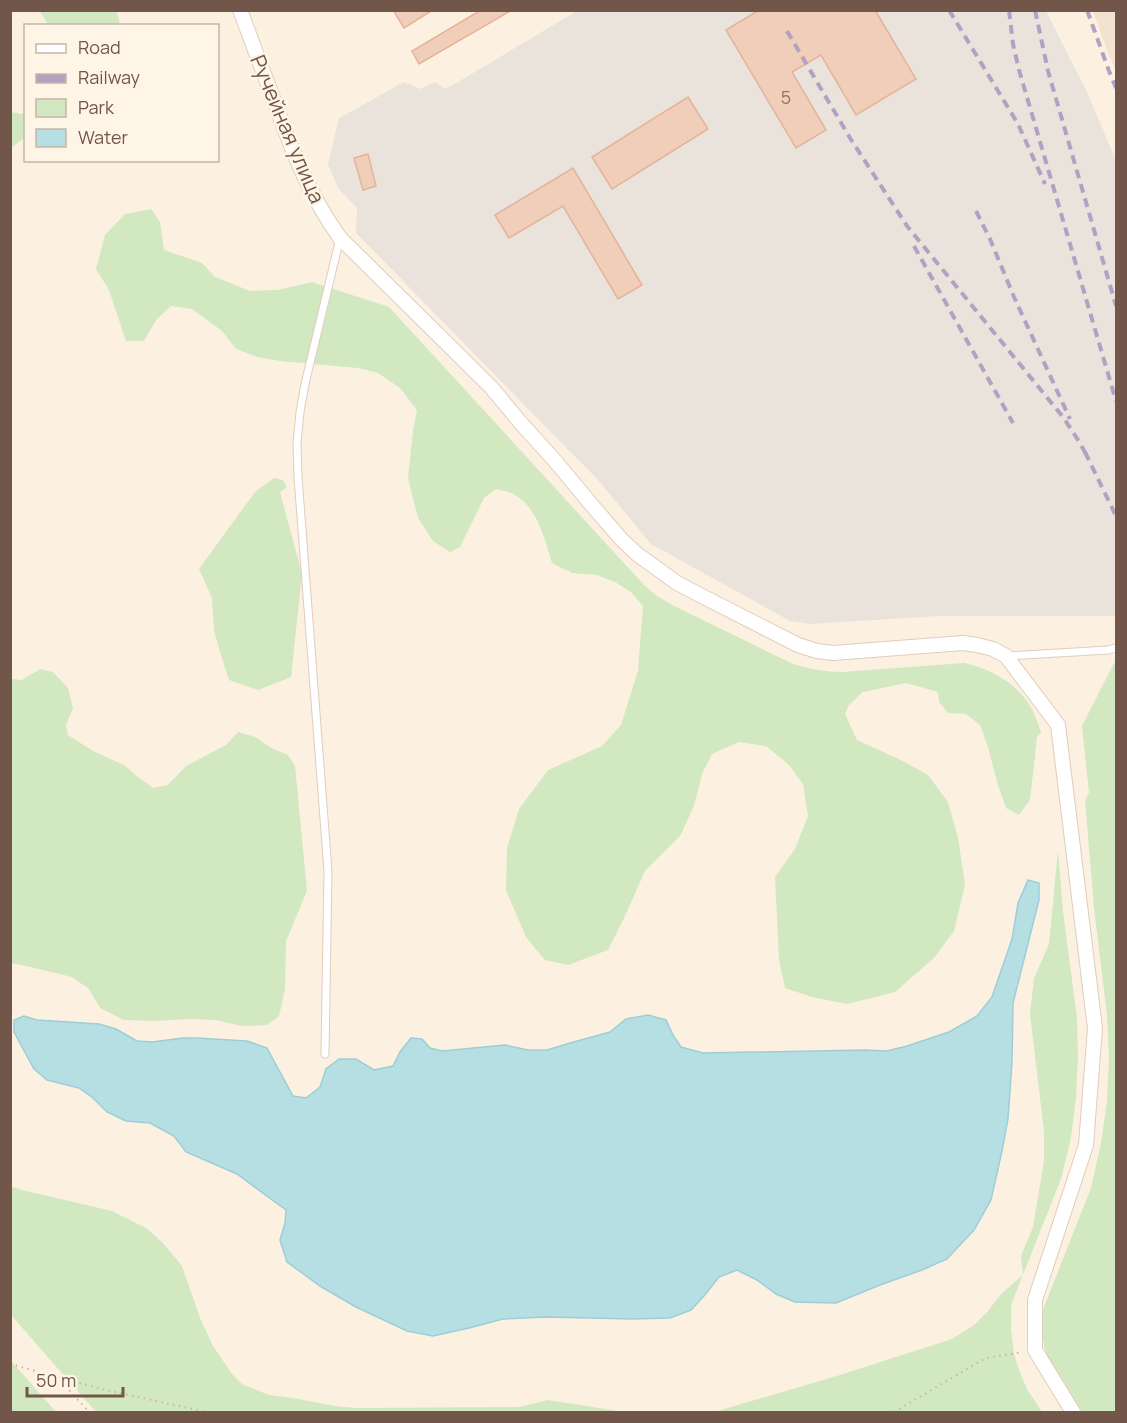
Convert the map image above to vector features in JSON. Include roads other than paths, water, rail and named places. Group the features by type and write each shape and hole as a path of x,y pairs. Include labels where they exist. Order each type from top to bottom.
{"street":[{"name":"Ручейная улица","path":"240,10 295,156 324,215 340,238 491,387 621,539 637,554 677,583 798,645 817,651 833,653 963,643 993,649 1006,656"},
{"path":"1006,656 1058,725 1095,1028 1086,1145 1035,1300 1035,1350 1073,1413"}],"lane":[{"path":"325,1054 328,871 297,443 305,384 340,238"},
{"path":"1006,656 1116,648"}],"water":[{"path":"1028,880 1039,883 1039,900 1013,1003 1008,1119 991,1200 974,1230 947,1259 836,1303 795,1302 776,1294 757,1280 737,1270 719,1277 691,1310 670,1318 503,1319 433,1336 407,1331 356,1307 320,1286 287,1262 280,1240 286,1210 237,1174 186,1152 174,1136 150,1123 126,1121 107,1112 79,1088 47,1080 34,1069 14,1032 14,1020 24,1016 37,1020 99,1024 116,1029 137,1041 197,1038 247,1041 267,1048 293,1096 306,1098 320,1087 326,1069 339,1059 356,1059 374,1070 393,1066 411,1038 422,1039 430,1048 442,1051 505,1045 528,1050 547,1050 610,1032 626,1019 648,1015 666,1020 681,1047 703,1053 887,1051 949,1032 977,1016 992,997 1012,939 1018,903"}],"railway":[{"path":"949,10 1018,124 1045,184"},
{"path":"1009,10 1019,70 1116,401"},
{"path":"1035,10 1048,71 1116,306"},
{"path":"1087,10 1116,88"},
{"path":"787,31 850,138 907,226 1063,417 1088,458"},
{"path":"976,211 1070,419"},
{"path":"914,246 1013,423"},
{"path":"1085,452 1116,516"}]}
